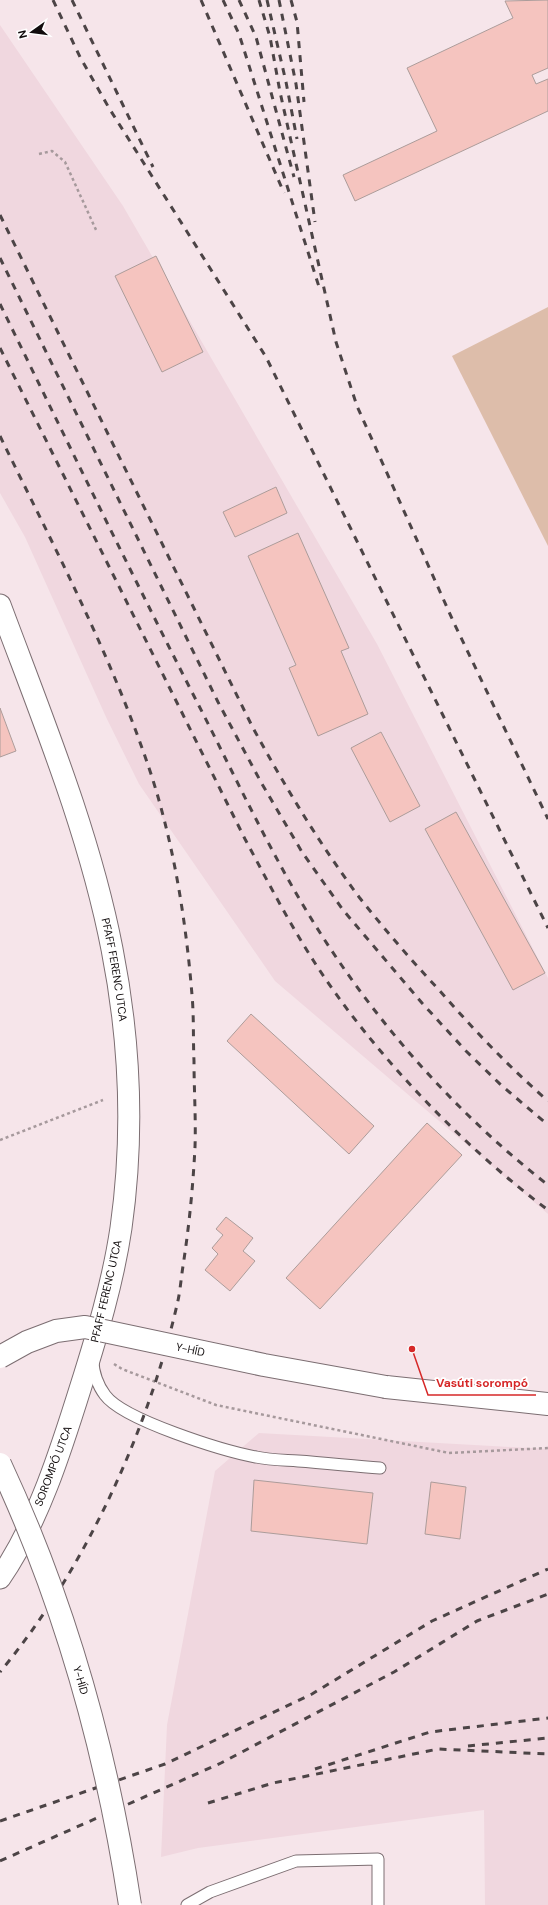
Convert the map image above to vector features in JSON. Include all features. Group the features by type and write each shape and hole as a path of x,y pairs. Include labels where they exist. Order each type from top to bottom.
{"main road":[{"name":"Y-HÍD","path":"0,1357 27,1342 56,1331 86,1327 264,1365 386,1387 548,1404"},
{"name":"Y-HÍD","path":"0,1464 60,1611 84,1689 108,1788 124,1865 130,1905"}],"street":[{"name":"PFAFF FERENC UTCA","path":"0,605 76,812 97,884 112,949 122,1013 128,1090 128,1136 121,1228 113,1270 93,1348"},
{"name":"SOROMPÓ UTCA","path":"0,1578 12,1561 59,1455 93,1348"}],"lane":[{"path":"93,1348 93,1366 98,1382 106,1396 117,1406 181,1435 222,1449 257,1457 380,1468"},
{"path":"187,1905 210,1892 296,1861 378,1859 378,1905"}],"path":[{"path":"39,154 52,151 65,162 97,232"},
{"path":"0,1140 128,1090"},
{"path":"93,1348 122,1369 216,1405 449,1453 548,1448"}],"shaded area":[{"path":"0,25 123,206 377,644 548,978 548,1214 275,981 139,784 106,717 25,537 0,493"},
{"path":"548,307 548,546 452,356"},
{"path":"259,1433 548,1449 548,1905 485,1905 484,1810 198,1848 161,1857 167,1725 215,1471"}],"building":[{"path":"548,0 548,68 532,75 536,84 548,79 548,111 355,201 343,175 437,131 407,68 513,18 505,1"},
{"path":"156,256 203,352 162,372 115,276"},
{"path":"276,487 287,513 235,537 223,512"},
{"path":"298,533 349,648 341,651 368,714 318,736 289,668 296,665 248,556"},
{"path":"0,708 16,751 0,757"},
{"path":"381,732 420,806 390,822 351,748"},
{"path":"456,812 545,973 513,990 425,829"},
{"path":"251,1014 374,1126 349,1154 227,1041"},
{"path":"427,1123 462,1155 320,1309 286,1278"},
{"path":"226,1217 253,1238 243,1251 255,1261 230,1291 205,1270 218,1254 212,1248 223,1235 216,1229"},
{"path":"254,1480 373,1493 367,1544 251,1531"},
{"path":"431,1482 466,1487 460,1539 425,1534"}],"railway":[{"path":"53,0 80,57 109,108 266,357 548,928"},
{"path":"72,0 153,167"},
{"path":"201,0 284,193"},
{"path":"223,0 239,34 320,290"},
{"path":"239,0 256,37 294,177"},
{"path":"259,0 270,37 280,92 336,342 357,406 454,623 548,819"},
{"path":"267,0 286,82 297,139"},
{"path":"279,0 296,84 315,222"},
{"path":"291,0 297,22 304,102"},
{"path":"0,215 252,726 302,813 344,877 389,933 479,1034 519,1075 548,1101"},
{"path":"0,258 218,702 262,784 302,852 343,910 422,1003 466,1051 501,1085 548,1125"},
{"path":"0,304 251,809 309,915 359,990 416,1060 479,1126 548,1185"},
{"path":"0,348 245,839 286,915 313,960 336,994 362,1028 420,1095 483,1156 548,1210"},
{"path":"0,436 81,602 119,687 136,730 159,801 178,883 186,939 193,1012 195,1126 195,1147 190,1207 179,1296 164,1354 148,1403 130,1451 109,1499 85,1546 59,1590 30,1633 0,1672"},
{"path":"0,1821 165,1764 312,1694 432,1621 548,1569"},
{"path":"0,1861 221,1763 394,1672 477,1621 548,1594"},
{"path":"315,1769 430,1732 548,1718"},
{"path":"468,1746 548,1738"},
{"path":"208,1803 273,1783 438,1749 548,1754"}],"place":[{"name":"Vasúti sorompó","path":"412,1349"}]}
